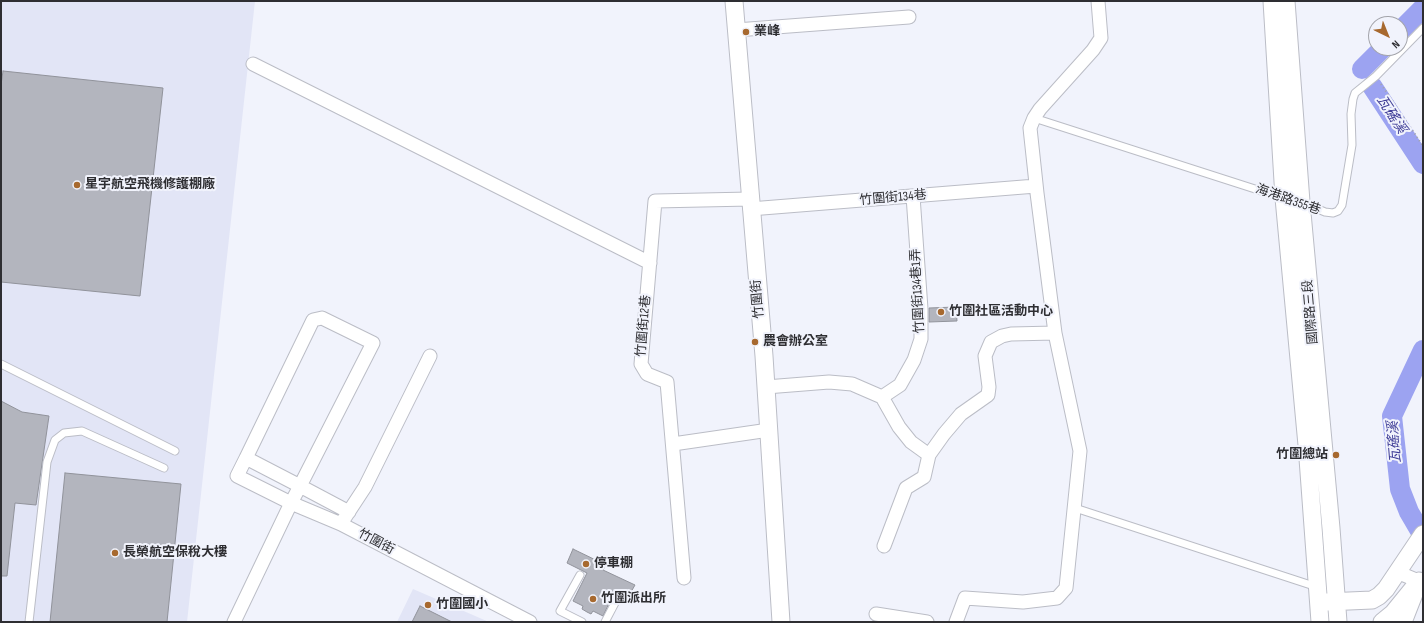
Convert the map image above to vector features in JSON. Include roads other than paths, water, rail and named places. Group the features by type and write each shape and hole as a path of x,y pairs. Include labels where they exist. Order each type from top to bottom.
{"street":[{"name":"竹圍街","path":"734,1 766,387 781,622"},
{"path":"956,622 965,598 1023,602 1058,598 1066,588 1076,508 1080,451 1055,333 1030,128 1034,118 1094,50 1101,38 1098,1"},
{"name":"國際路三段","path":"1272,1 1284,198 1307,445 1320,622"},
{"name":"國際路三段","path":"1286,1 1301,202 1338,622"},
{"path":"736,30 908,17"},
{"path":"253,64 650,263"},
{"name":"竹圍街134巷","path":"750,204 913,196 1036,186"},
{"name":"竹圍街134巷1弄","path":"882,397 900,384 914,360 921,339 921,309 913,196"},
{"name":"竹圍街12巷","path":"684,578 667,382 646,374 641,364 655,201 750,204"},
{"path":"234,622 291,503 300,486 373,343 322,318 313,320 246,458 300,486 349,512"},
{"path":"884,546 906,488 924,477 929,455 961,414 988,395 989,386 985,356 991,342 1002,336 1011,334 1055,333"},
{"path":"341,524 365,487 430,356"},
{"path":"766,387 829,382 852,384 866,392 882,397 899,427 911,442 929,455"},
{"path":"673,444 769,430"},
{"name":"竹圍街","path":"246,458 237,476 291,503 341,524 530,622"},
{"path":"1317,595 1337,602 1372,600 1386,589 1412,548 1423,534"},
{"path":"1397,572 1422,580"},
{"path":"1382,622 1393,613 1422,580"},
{"path":"1403,622 1422,580"},
{"path":"876,614 927,622"}],"lane":[{"name":"海港路355巷","path":"1034,118 1284,198 1301,202 1325,212 1333,213 1338,211 1342,205 1352,145 1351,114 1355,93 1376,76 1423,28"},
{"path":"1,364 175,451"},
{"path":"29,622 47,462 50,449 56,440 64,433 82,431 164,468"},
{"path":"1076,508 1317,595"},
{"path":"580,574 560,611 582,622"},
{"path":"605,622 615,603"}],"waterway":[{"name":"瓦磘溪","path":"1408,23 1423,8"},
{"name":"瓦磘溪","path":"1362,69 1375,56"},
{"name":"瓦磘溪","path":"1372,86 1423,164"},
{"name":"瓦磘溪","path":"1423,350 1392,416 1400,489 1409,512 1423,536"}],"place":[{"name":"業峰","path":"746,32"},
{"name":"星宇航空飛機修護棚廠","path":"77,185"},
{"name":"竹圍社區活動中心","path":"941,312"},
{"name":"農會辦公室","path":"755,342"},
{"name":"竹圍總站","path":"1336,455"},
{"name":"長榮航空保稅大樓","path":"115,553"},
{"name":"停車棚","path":"586,564"},
{"name":"竹圍派出所","path":"593,599"},
{"name":"竹圍國小","path":"428,605"}]}
